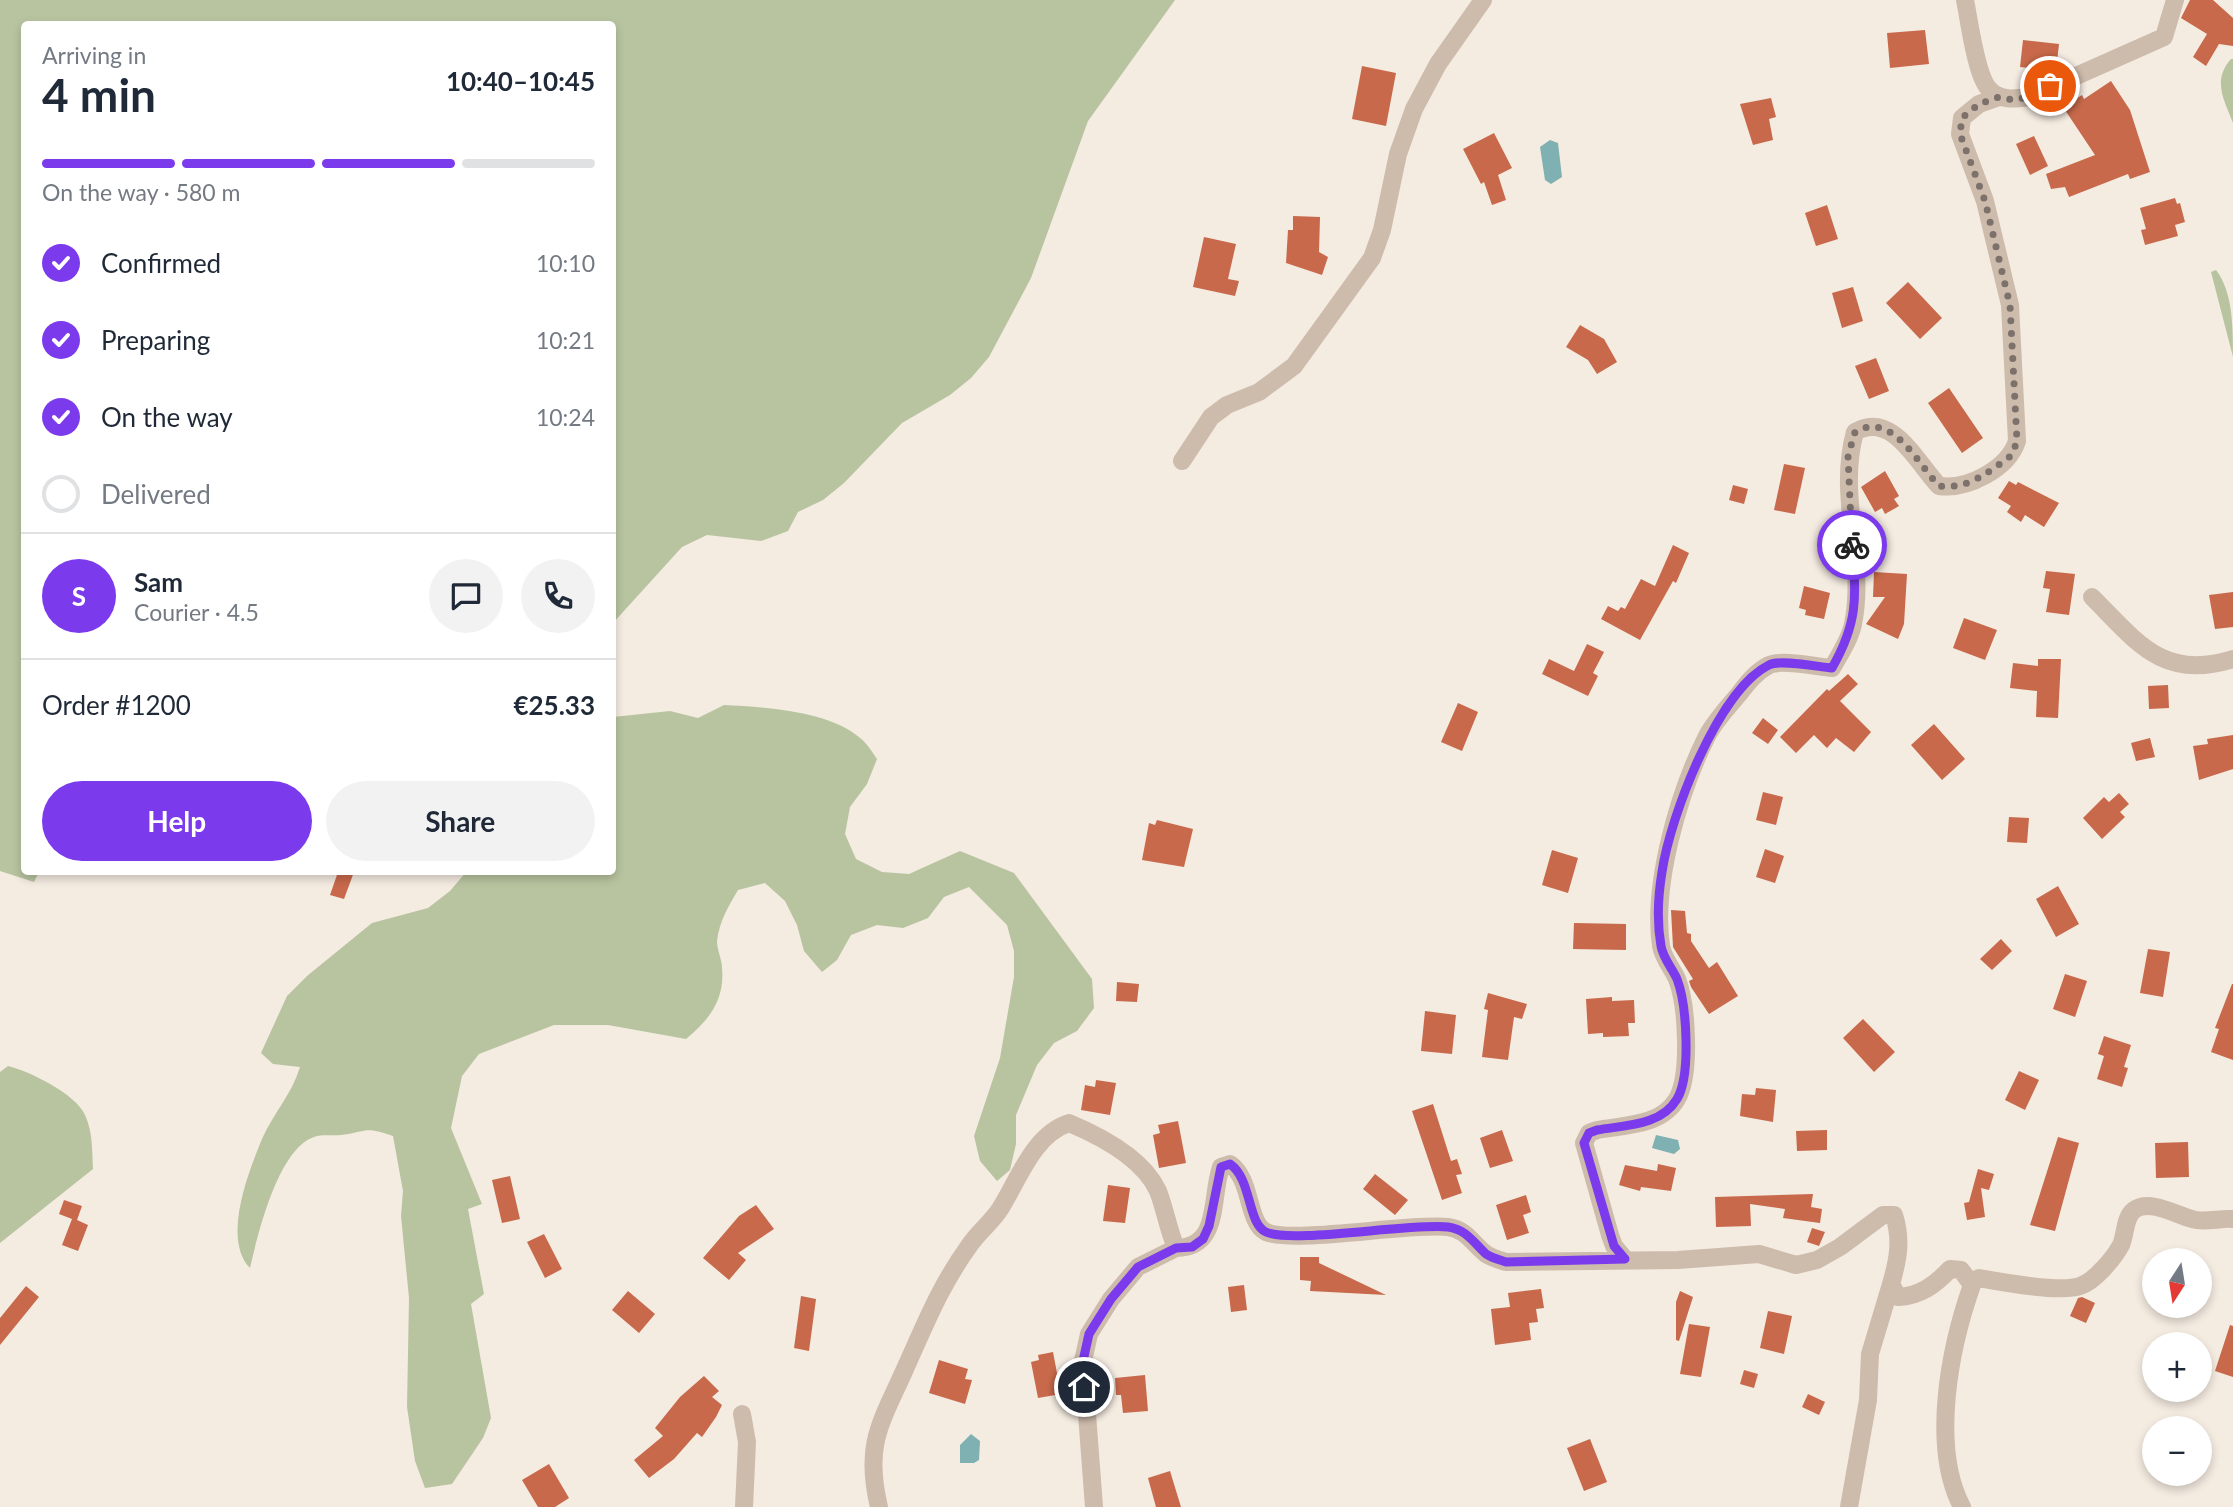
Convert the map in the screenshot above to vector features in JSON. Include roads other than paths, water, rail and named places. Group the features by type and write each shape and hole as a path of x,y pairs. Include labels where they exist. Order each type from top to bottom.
{"street":[{"path":"1182,461 1211,416 1227,405 1259,392 1294,366 1365,269 1382,230 1398,154 1414,108 1438,64 1483,0"},
{"path":"1965,0 1973,46 1987,88 1999,97 2013,100 2029,97 2164,37 2175,0"},
{"path":"1625,1259 1614,1246 1584,1143 1589,1133 1597,1130 1649,1121 1668,1112 1679,1096 1686,1045 1686,1012 1677,980 1661,950 1659,919 1662,870 1694,768 1708,735 1756,673 1773,663 1832,668 1842,651 1853,625 1855,601 1848,456 1855,432 1865,426 1881,427 1899,436 1939,486 1955,488 1973,481 2012,455 2017,441 2010,305 1982,190 1960,134 1962,118 1979,104 1999,97"},
{"path":"2092,597 2155,658 2199,667 2233,659"},
{"path":"879,1507 873,1472 881,1418 905,1370 931,1306 970,1243 998,1212 1045,1136 1069,1123 1111,1145 1144,1171 1157,1189 1176,1248"},
{"path":"1094,1507 1083,1361 1089,1334 1111,1299 1138,1267 1176,1248 1192,1247 1203,1239 1209,1226 1221,1167 1230,1164 1239,1170 1258,1226 1268,1233 1300,1235 1403,1227 1451,1227 1470,1236 1488,1255 1506,1262 1678,1260 1759,1254 1796,1265 1817,1260 1840,1247 1883,1215 1894,1215 1899,1231 1899,1250 1870,1353 1868,1400 1849,1507"},
{"path":"1979,1278 2045,1287 2080,1286 2098,1273 2121,1244 2128,1219 2135,1210 2147,1207 2168,1210 2200,1221 2233,1219"},
{"path":"1891,1284 1898,1297 1912,1296 1934,1285 1950,1269 1961,1270 1972,1285 1949,1367 1947,1405 1947,1443 1955,1493 1962,1507"},
{"path":"742,1414 747,1442 744,1507"}],"water":[{"path":"1550,140 1558,143 1562,177 1551,184 1545,180 1540,147"},
{"path":"1656,1135 1678,1140 1680,1149 1674,1154 1652,1148"},
{"path":"971,1434 980,1441 979,1460 974,1463 960,1463 960,1445"}]}
